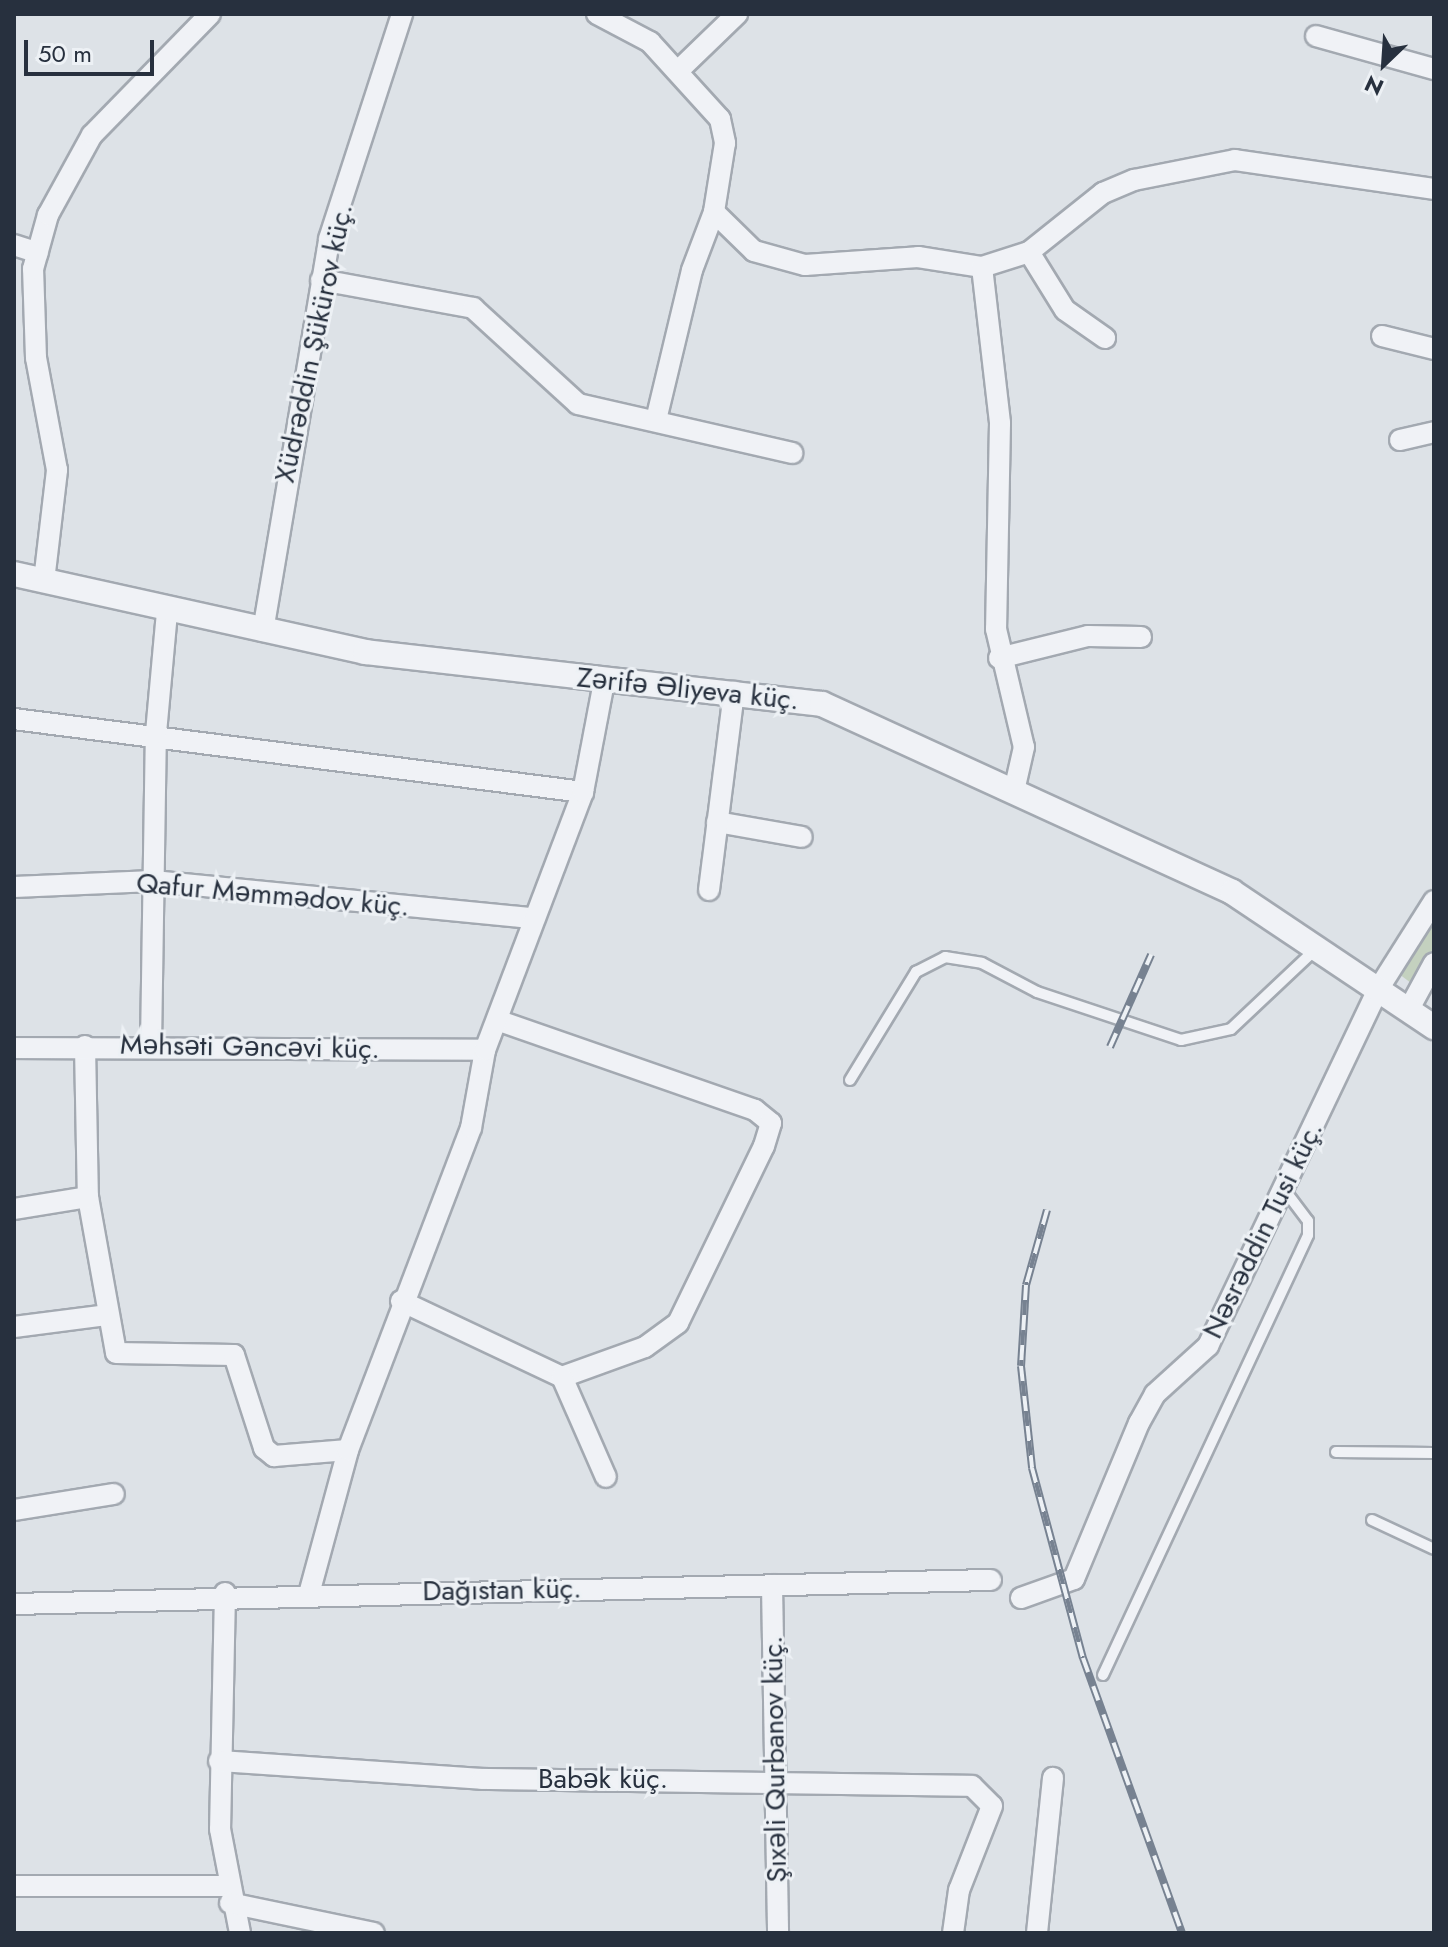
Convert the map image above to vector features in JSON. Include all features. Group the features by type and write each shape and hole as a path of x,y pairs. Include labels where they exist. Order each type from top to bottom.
{"street":[{"path":"44,581 57,470 36,358 38,253 67,173 92,135 210,14"},
{"name":"Xüdrəddin Şükürov küç.","path":"263,631 321,280 402,14"},
{"path":"597,14 650,42 679,70 720,119 725,143 714,212 692,270 656,420"},
{"path":"679,70 737,14"},
{"path":"1316,36 1434,69"},
{"path":"714,212 754,251 782,263 918,257 982,267 1029,252 1103,193 1235,160 1434,189"},
{"path":"14,245 38,253"},
{"path":"1029,252 1065,310 1105,338"},
{"path":"982,267 1000,423 999,658 1024,747 1014,791"},
{"path":"321,280 473,308 578,404 792,453"},
{"path":"1382,336 1434,349"},
{"path":"1400,440 1434,432"},
{"name":"Zərifə Əliyeva küç.","path":"14,574 263,631 604,682 785,696 864,719 1232,892 1320,945 1434,1027"},
{"path":"151,1045 156,733 167,611"},
{"path":"999,658 1088,636 1141,637"},
{"path":"309,1594 348,1450 401,1301 471,1128 485,1050 532,918 583,792 604,682"},
{"path":"709,890 734,692"},
{"path":"14,719 156,733 583,792"},
{"path":"717,822 802,837"},
{"name":"Qafur Məmmədov küç.","path":"14,887 153,881 532,918"},
{"name":"Nəsrəddin Tusi küç.","path":"1021,1598 1074,1579 1144,1413 1208,1346 1379,988 1434,901"},
{"path":"1409,1009 1434,963"},
{"path":"497,1020 755,1110 771,1123 678,1323 645,1347 562,1377"},
{"name":"Məhsəti Gəncəvi küç.","path":"14,1048 151,1045 485,1050"},
{"path":"85,1046 88,1197 113,1345 123,1357 234,1355 264,1448 274,1456 348,1450"},
{"path":"14,1209 88,1197"},
{"path":"401,1301 562,1377 606,1477"},
{"path":"14,1327 108,1315"},
{"path":"14,1510 114,1494"},
{"name":"Dağıstan küç.","path":"14,1604 225,1593 309,1594 991,1580"},
{"name":"Şıxəli Qurbanov küç.","path":"772,1585 778,1933"},
{"path":"225,1593 219,1761 229,1895 240,1933"},
{"name":"Babək küç.","path":"219,1761 482,1779 777,1779 947,1783 985,1794 992,1806 959,1890 953,1933"},
{"path":"1037,1933 1053,1778"},
{"path":"14,1886 229,1895 374,1933"}],"lane":[{"path":"850,1080 916,972 945,957 982,963 1037,992 1181,1040 1231,1029 1320,945"},
{"path":"1103,1675 1308,1235 1308,1221 1283,1188"},
{"path":"1336,1452 1434,1453"},
{"path":"1372,1520 1434,1549"}],"green space":[{"path":"1434,918 1434,946 1415,986 1395,971"}],"railway":[{"path":"1110,1047 1151,955"},
{"path":"1047,1210 1026,1285 1021,1366 1032,1468 1083,1658 1182,1933"}]}
